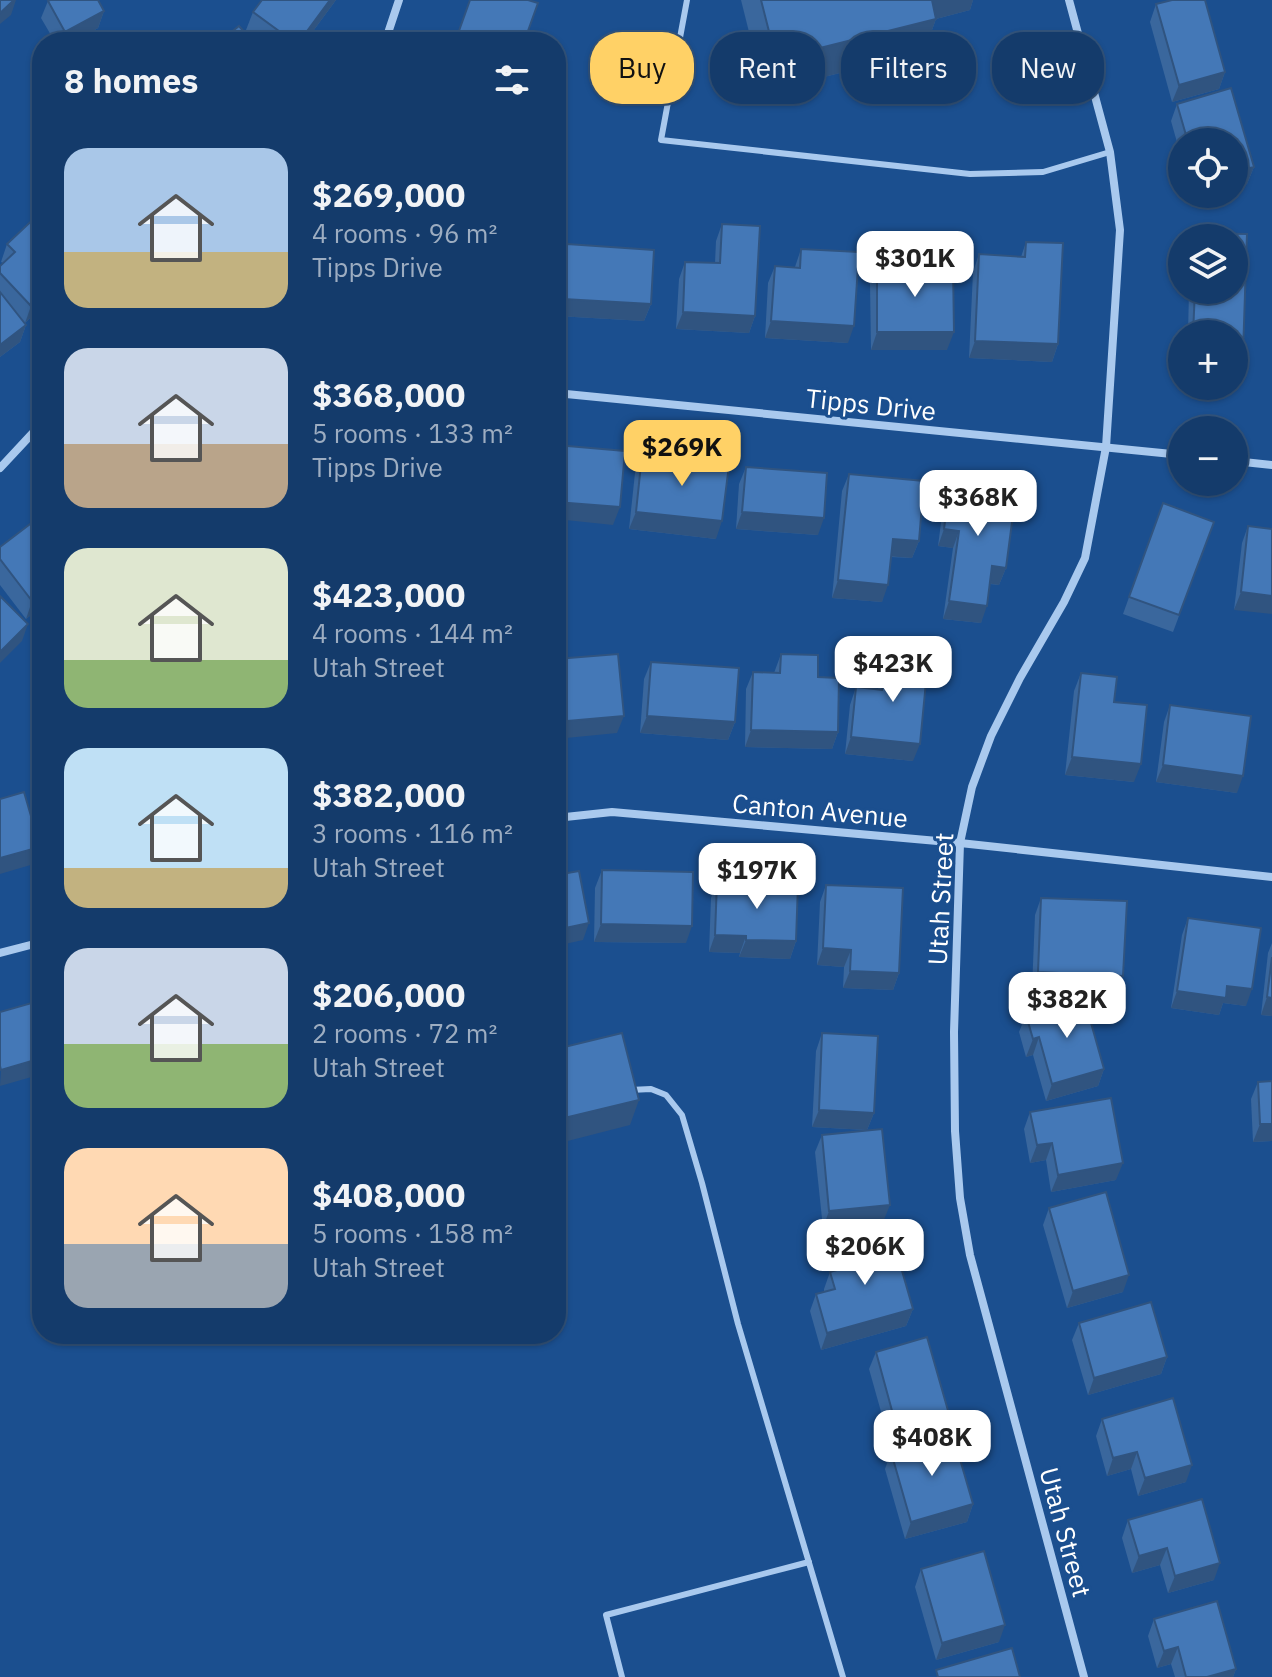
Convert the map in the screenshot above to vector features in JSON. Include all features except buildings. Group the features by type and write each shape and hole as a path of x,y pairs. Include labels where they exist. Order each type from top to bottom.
{"street":[{"path":"388,32 399,0"},
{"name":"Utah Street","path":"1069,0 1110,152 1120,230 1106,447 1085,558 991,736 972,787 960,843 954,1032 955,1131 960,1198 970,1255 1084,1677"},
{"name":"Tipps Drive","path":"566,394 1168,454"},
{"path":"0,468 32,434"},
{"path":"1248,462 1272,465"},
{"name":"Canton Avenue","path":"566,817 612,812 960,843 1272,877"},
{"path":"0,953 32,945"}],"lane":[{"path":"687,0 661,140 970,174 1043,172 1110,152"},
{"path":"630,1090 651,1089 666,1095 682,1115 738,1324 843,1677"},
{"path":"622,1677 606,1615 809,1562"}]}
